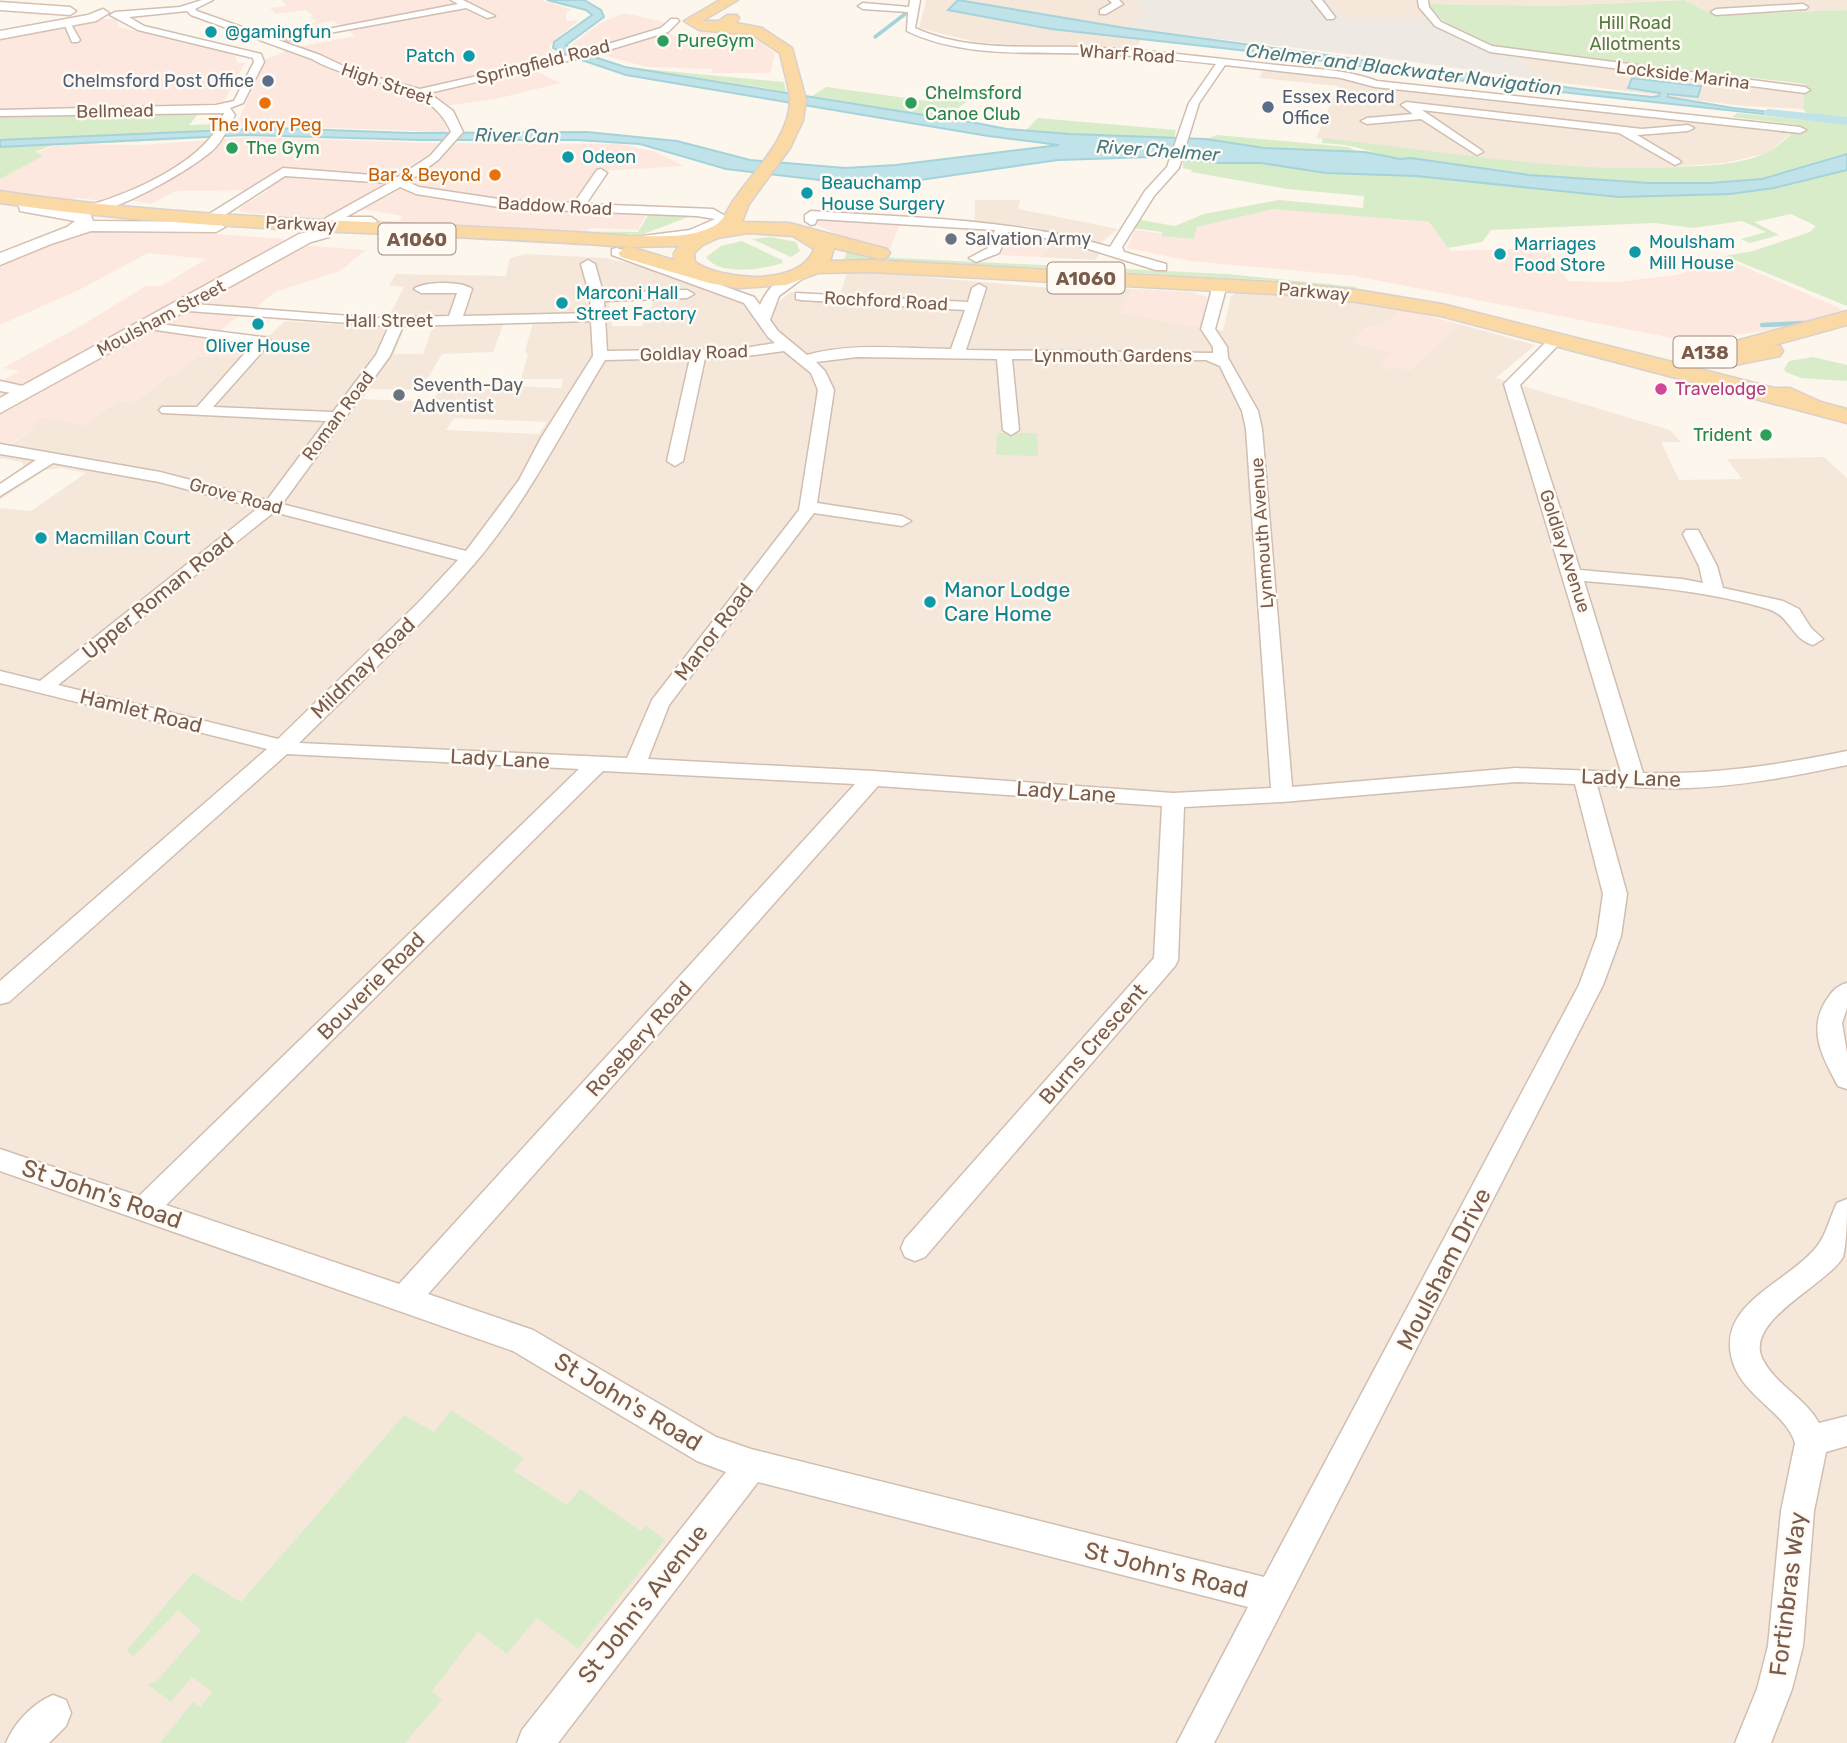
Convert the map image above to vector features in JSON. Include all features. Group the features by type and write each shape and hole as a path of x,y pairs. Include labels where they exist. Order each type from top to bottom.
{"main road":[{"path":"698,273 685,264 684,253 689,246 734,220 740,204 754,189 788,136 797,110 788,51 759,32 726,20 692,22 693,19 732,0"},
{"path":"726,20 729,10 742,0"},
{"path":"754,189 765,211 805,229 818,241 824,252 823,258 805,279"},
{"name":"Parkway","path":"0,197 27,202 71,221"},
{"name":"Parkway","path":"0,210 71,221 325,225 610,245 698,273"},
{"name":"Parkway","path":"213,223 610,245 654,243 715,230"},
{"name":"A1060","path":"715,230 767,227 805,229"},
{"name":"Parkway","path":"805,229 880,253 1262,272 1353,283 1560,332 1847,416"},
{"name":"Parkway","path":"805,279 870,266 1289,289 1401,302 1702,361 1725,360 1842,335"},
{"name":"A1060","path":"698,273 715,279 744,283 805,279"},
{"name":"A138","path":"1560,332 1612,332 1680,349 1704,352 1733,349 1847,318"},
{"path":"1781,348 1761,360 1759,366 1764,377 1779,390 1807,405 1847,439"}],"street":[{"path":"0,6 97,16 152,8 191,14 208,0"},
{"path":"1103,12 1118,4 1114,0"},
{"path":"1317,0 1330,17"},
{"name":"Lockside Marina","path":"1423,0 1424,7 1438,24 1490,49 1805,90"},
{"path":"1735,0 1764,9"},
{"path":"236,58 264,55 290,43 460,3 490,16"},
{"path":"863,6 914,5"},
{"name":"Wharf Road","path":"914,5 910,29 919,35 944,41 1044,50 1117,51 1352,76 1375,85 1477,152"},
{"path":"1716,12 1802,7"},
{"name":"High Street","path":"191,14 223,26 290,43 322,62"},
{"path":"118,15 141,28 264,55"},
{"path":"0,36 97,16"},
{"name":"Springfield Road","path":"666,30 666,26 674,22"},
{"path":"66,23 75,40"},
{"name":"Springfield Road","path":"419,92 585,54 666,30 682,32"},
{"path":"216,108 238,103 264,55"},
{"name":"High Street","path":"286,60 322,62 419,92 442,103 455,134"},
{"path":"1118,254 1116,247 1149,194 1173,168 1194,103 1222,62"},
{"name":"Wharf Road","path":"1375,85 1800,130"},
{"name":"Wharf Road","path":"1406,105 1642,132 1734,123"},
{"name":"Bellmead","path":"0,113 216,108 229,111"},
{"name":"High Street","path":"447,110 464,108"},
{"path":"0,260 45,240 71,221 137,192 200,154 220,132 230,115 229,111"},
{"path":"1367,121 1422,116"},
{"name":"Wharf Road","path":"1621,130 1675,162"},
{"name":"Moulsham Street","path":"0,407 305,238 348,210 400,182 455,134"},
{"name":"Baddow Road","path":"213,223 283,173 387,179 416,190 484,202 706,212 720,215 715,230"},
{"path":"577,208 601,173"},
{"name":"Moulsham Street","path":"325,225 369,217 348,210"},
{"path":"805,229 811,215 1003,227 1094,241 1122,238"},
{"path":"976,258 994,250 1003,227"},
{"path":"1065,238 1161,267"},
{"name":"Manor Road","path":"610,245 744,297 753,303 763,321 822,378 826,390 809,508 659,704 635,765"},
{"path":"588,264 597,297 600,356"},
{"path":"763,321 766,301 771,295 805,279"},
{"name":"Rochford Road","path":"805,279 971,306"},
{"name":"Lynmouth Avenue","path":"1220,285 1208,328 1220,347 1221,359 1250,411 1254,429 1282,794"},
{"path":"957,354 979,288"},
{"path":"421,289 464,289 454,321"},
{"path":"597,297 687,294"},
{"name":"Hall Street","path":"180,307 336,321 599,317"},
{"name":"Roman Road","path":"271,506 383,356 398,322"},
{"path":"149,325 264,341 201,411"},
{"name":"Goldlay Avenue","path":"1560,332 1517,380 1634,779"},
{"name":"Goldlay Road","path":"600,356 753,352 787,346"},
{"path":"675,461 699,353"},
{"path":"805,360 843,353 1004,355 1011,430"},
{"name":"Lynmouth Gardens","path":"1004,355 1206,356 1221,359"},
{"name":"Mildmay Road","path":"0,995 283,746 425,607 470,558 527,481 549,438 600,356"},
{"path":"0,386 27,391"},
{"path":"167,410 338,417"},
{"name":"Grove Road","path":"0,449 160,477 470,558"},
{"path":"0,491 50,458"},
{"name":"Upper Roman Road","path":"44,687 271,506"},
{"path":"809,508 902,521"},
{"path":"1692,534 1708,566 1714,590"},
{"path":"1573,575 1682,584 1776,606 1792,613 1804,632 1813,639"},
{"name":"Hamlet Road","path":"0,677 283,746"},
{"name":"Lady Lane","path":"283,746 873,778 1173,800 1516,775 1686,781 1743,777 1847,758"},
{"name":"Bouverie Road","path":"145,1208 597,764"},
{"name":"Moulsham Drive","path":"1195,1743 1591,985 1609,936 1615,894 1584,777"},
{"name":"Rosebery Road","path":"404,1300 873,778"},
{"name":"Burns Crescent","path":"915,1248 1166,960 1173,800"},
{"path":"1847,992 1835,1005 1828,1022 1828,1041 1847,1079"},
{"name":"St John's Road","path":"0,1160 522,1340 708,1450 751,1465 1271,1596"},
{"path":"1847,1211 1830,1252 1753,1320 1745,1336 1746,1355 1757,1377 1804,1426 1810,1441 1847,1431"},
{"name":"Fortinbras Way","path":"1754,1743 1776,1690 1788,1633 1799,1504 1810,1441"},
{"name":"St John's Avenue","path":"535,1743 751,1465"},
{"path":"24,1743 53,1713"}],"shaded area":[{"path":"282,0 541,0 573,10 567,11 566,21 579,20 549,46 552,51 580,60 533,70 561,83 496,99 436,107 449,126 444,132 281,126 235,128 266,59 296,47 355,36 347,28 278,40 342,26 333,21 292,29 290,28 317,22 309,17 313,16 306,10 276,14 270,8 286,6"},
{"path":"926,0 1132,0 1144,11 1125,28 958,1 1099,32 1142,38 1135,50 976,42 919,28"},
{"path":"1132,0 1329,0 1341,18 1437,18 1461,33 1509,49 1513,56 1547,81 1399,60 1125,28 1144,11"},
{"path":"1329,0 1676,0 1550,6 1430,4 1437,18 1341,18"},
{"path":"1686,0 1847,0 1847,10 1714,15"},
{"path":"624,13 669,23 660,30 688,40 701,32 729,31 729,34 745,35 761,42 775,54 770,73 711,73 712,69 647,67 570,46 600,23"},
{"path":"92,19 116,19 119,27 234,54 238,63 245,63 223,103 0,110 0,38"},
{"path":"1509,49 1806,85 1803,109 1743,106 1547,81 1513,56"},
{"path":"1264,69 1797,128 1768,153 1725,163 1646,169 1536,165 1316,138 1338,86 1259,78"},
{"path":"251,137 428,143 620,144 656,152 684,166 600,171 594,174 568,206 647,213 638,230 590,228 587,231 549,231 398,222 403,216 351,207 328,220 239,212 242,206 269,190 176,191 151,204 111,196 102,201 79,198 64,200 0,190 0,179 42,156 34,153 60,144 141,145"},
{"path":"975,200 1020,200 1018,209 1118,229 1092,250 1099,254 1096,260 1039,257 1064,235 1031,227 975,221"},
{"path":"1271,208 1434,223 1451,251 1547,248 1568,281 1616,282 1676,275 1729,260 1844,310 1777,329 1700,340 1677,339 1355,276 1190,261 1127,248 1135,230 1190,237 1196,226"},
{"path":"818,218 901,221 890,249 836,234 815,224"},
{"path":"92,231 216,234 283,239 284,244 366,250 340,271 275,292 247,315 240,315 217,333 260,336 241,355 235,358 197,356 177,376 166,376 134,403 117,401 85,425 42,418 31,425 36,426 29,432 0,451 0,382 19,371 3,368 84,324 146,286 161,286 206,259 148,253 79,290 0,325 0,267 72,235"},
{"path":"1012,232 1058,240 1039,257 1000,255 1004,237"},
{"path":"525,254 606,258 641,266 736,302 777,303 791,292 840,294 847,273 860,271 1082,291 1084,287 1132,289 1120,313 1223,331 1231,296 1237,293 1338,300 1401,309 1379,328 1392,354 1384,363 1410,370 1459,324 1535,345 1496,378 1670,430 1681,442 1661,442 1679,480 1742,479 1727,459 1824,457 1847,478 1847,1743 0,1743 0,508 31,511 86,473 61,468 45,470 0,500 0,482 24,466 22,462 0,458 0,452 28,433 30,425 42,417 85,425 117,401 134,403 197,356 235,358 261,335 270,335 285,321 383,327 404,287 389,285 396,274 506,276 510,258","holes":["612,300 653,300 651,311 646,312 643,326 612,326 609,302","504,323 533,323 521,379 563,379 561,388 509,386 507,390 486,389 484,393 439,391 432,402 362,399 370,389 421,390 442,354 493,352","433,325 423,354 394,354 405,326","454,418 546,422 539,434 446,430"]},
{"path":"1132,289 1193,292 1207,297 1201,328 1119,313"},
{"path":"1401,309 1459,324 1410,370 1395,367 1391,370 1380,367 1391,353 1349,342 1368,325 1379,327"}],"green space":[{"name":"Hill Road Allotments","path":"1685,0 1714,15 1847,10 1847,118 1809,116 1803,109 1805,84 1497,46 1454,29 1436,14 1429,4 1550,6"},
{"path":"634,68 784,82 786,92 765,88"},
{"name":"Chelmsford Canoe Club","path":"826,87 928,101 968,101 943,118 812,96"},
{"path":"200,112 189,125 218,124 215,131 0,140 0,117"},
{"path":"1737,113 1847,124 1847,154 1762,179 1710,183 1649,183 1529,175 1387,157 1350,146 1322,143 1322,138 1588,167 1688,167 1723,164 1756,157 1779,145 1798,125 1732,117"},
{"path":"1038,118 1176,130 1174,139 1026,130"},
{"path":"1217,135 1348,147 1359,152 1264,148 1206,139"},
{"path":"212,136 210,138 57,144"},
{"path":"56,144 35,152 43,156 0,179 0,147"},
{"path":"1183,160 1261,163 1326,173 1416,176 1619,197 1730,194 1774,188 1847,170 1847,306 1725,256 1753,251 1810,232 1816,226 1791,214 1754,222 1779,235 1750,243 1741,239 1766,232 1742,221 1693,228 1655,223 1491,230 1482,242 1448,248 1429,222 1273,209 1197,227 1194,239 1162,236 1162,232 1132,228 1141,220 1175,226 1204,214 1279,200 1363,208 1364,196 1287,189 1191,172 1192,170 1183,168"},
{"path":"649,214 691,216 641,235 549,231 638,232"},
{"path":"770,237 796,242 800,251 791,257 752,239"},
{"path":"742,241 782,260 783,263 742,270 721,267 706,257 721,246"},
{"path":"847,251 895,258 1227,274 1356,287 873,259 844,260"},
{"path":"1813,357 1847,365 1847,381 1801,378 1784,369 1789,361"},
{"path":"997,433 1037,433 1038,456 996,455"},
{"path":"451,1410 524,1458 514,1471 567,1505 580,1489 641,1531 646,1525 665,1540 578,1649 537,1618 507,1654 478,1632 432,1691 442,1700 405,1743 160,1743 193,1702 200,1707 213,1692 192,1677 171,1702 147,1684 156,1682 201,1630 178,1610 133,1657 127,1650 193,1573 241,1602 404,1415 434,1432"}],"water":[{"path":"547,0 584,0 601,10 604,17 566,45 570,49 625,67 936,117 959,115 955,119 1007,129 1206,139 1264,148 1365,152 1529,175 1649,183 1710,183 1762,179 1847,154 1847,170 1774,188 1730,194 1619,197 1416,176 1326,173 1261,163 1220,163 1152,157 1058,160 913,181 854,184 726,169 640,144 577,140 421,140 245,135 0,147 0,140 273,128 410,133 587,132 677,141 750,160 845,168 896,165 1059,145 988,136 626,75 553,48 554,42 592,15 586,10"},
{"path":"958,0 1125,28 1579,89 1652,97 1659,96 1660,93 1628,88 1632,78 1701,86 1698,97 1668,94 1668,97 1733,108 1800,115 1801,118 1478,83 1266,53 1051,29 948,10"}],"waterway":[{"path":"875,37 905,14"},
{"name":"Chelmer and Blackwater Navigation","path":"1768,113 1847,121"},
{"path":"1762,325 1804,323"}],"tunnel":[{"path":"279,40 291,37"}],"place":[{"name":"@gamingfun","path":"211,32"},
{"name":"PureGym","path":"663,41"},
{"name":"Patch","path":"469,56"},
{"name":"Chelmsford Post Office","path":"268,81"},
{"name":"The Ivory Peg","path":"265,103"},
{"name":"Chelmsford Canoe Club","path":"911,103"},
{"name":"Essex Record Office","path":"1268,107"},
{"name":"The Gym","path":"232,148"},
{"name":"Odeon","path":"568,157"},
{"name":"Bar & Beyond","path":"495,175"},
{"name":"Beauchamp House Surgery","path":"807,193"},
{"name":"Salvation Army","path":"951,239"},
{"name":"Moulsham Mill House","path":"1635,252"},
{"name":"Marriages Food Store","path":"1500,254"},
{"name":"Marconi Hall Street Factory","path":"562,303"},
{"name":"Oliver House","path":"258,324"},
{"name":"Travelodge","path":"1661,389"},
{"name":"Seventh-Day Adventist","path":"399,395"},
{"name":"Trident","path":"1766,435"},
{"name":"Macmillan Court","path":"41,538"},
{"name":"Manor Lodge Care Home","path":"930,602"}],"water label":[{"name":"River Can","path":"517,135"},
{"name":"River Chelmer","path":"1158,150"}]}
